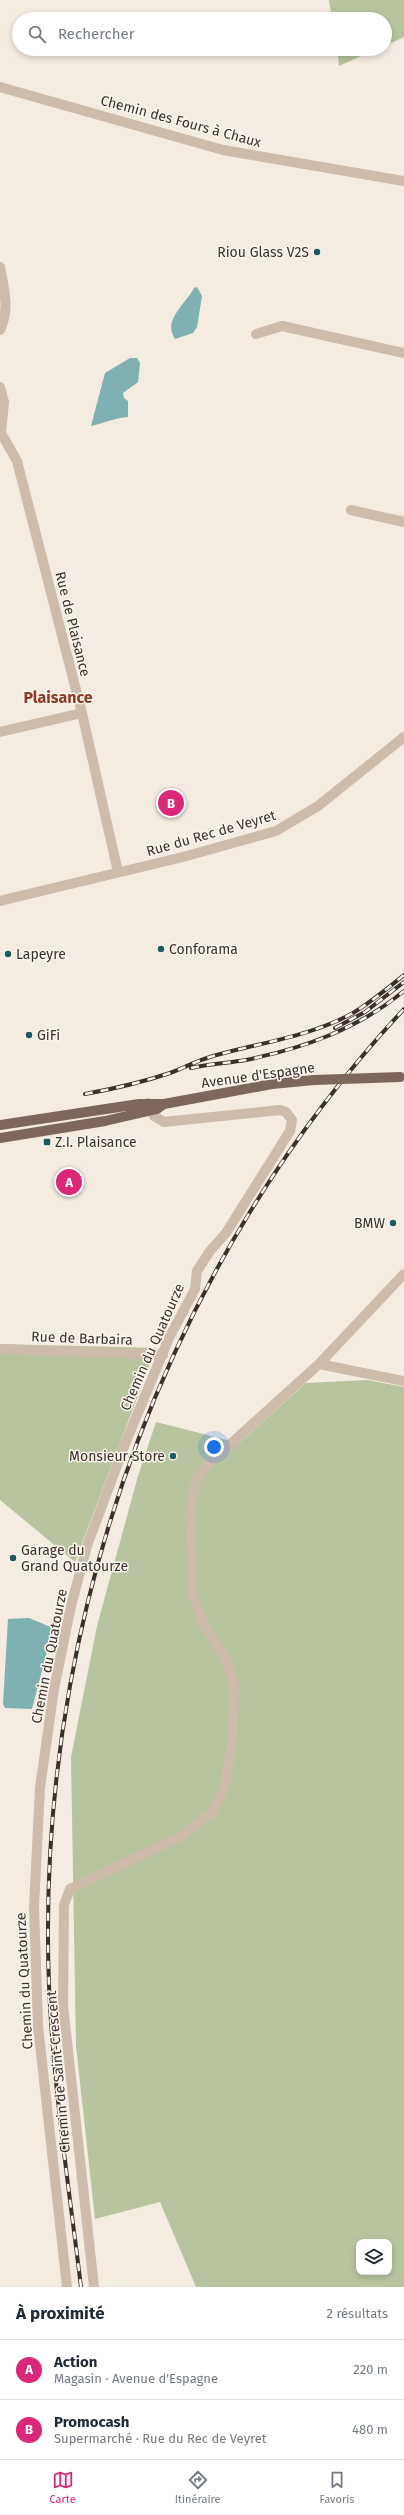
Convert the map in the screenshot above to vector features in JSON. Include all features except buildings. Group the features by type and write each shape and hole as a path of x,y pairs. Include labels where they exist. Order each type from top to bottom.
{"main road":[{"name":"Avenue d'Espagne","path":"0,1138 54,1131 149,1107 272,1084 314,1080 402,1077"},
{"name":"Avenue d'Espagne","path":"0,1125 149,1107"}],"street":[{"name":"Chemin des Fours à Chaux","path":"0,87 223,150 404,181"},
{"path":"0,267 6,315 0,330"},
{"path":"256,334 282,326 404,353"},
{"name":"Rue de Plaisance","path":"0,387 4,402 0,433 17,461 82,713 118,872"},
{"path":"351,510 404,522"},
{"path":"0,732 82,713"},
{"name":"Rue du Rec de Veyret","path":"0,901 258,837 290,825 318,806 404,737"},
{"name":"Chemin du Quatourze","path":"67,2287 38,2026 34,1907 40,1788 54,1689 71,1606 87,1546 125,1444 163,1355 195,1289 197,1271 210,1251 226,1233 290,1131 292,1120 286,1112 280,1110 164,1122 158,1120 149,1107"},
{"name":"Chemin de Saint-Crescent","path":"94,2287 63,2005 64,1905 70,1889 182,1836 212,1813 225,1787 233,1734 234,1684 226,1659 203,1623 193,1595 190,1512 196,1481 206,1466 319,1364 404,1274"},
{"name":"Rue de Barbaira","path":"0,1349 163,1355"},
{"path":"319,1364 404,1381"}],"green space":[{"path":"329,0 404,0 404,37 392,43 392,12 331,12"},
{"path":"338,56 361,56 339,66"},
{"path":"0,1344 156,1348 75,1562 0,1500"},
{"path":"368,1380 404,1387 404,2287 196,2287 160,2202 95,2219 76,2046 71,1757 97,1626 138,1476 156,1422 239,1443 306,1383"}],"water":[{"path":"197,287 202,296 197,327 193,333 175,339 171,325 173,319 194,288"},
{"path":"130,358 137,358 140,363 138,382 123,393 124,398 128,401 128,417 118,418 91,426 105,373"},
{"path":"29,1618 53,1628 32,1709 5,1708 3,1704 8,1619"}],"railway":[{"path":"85,1094 117,1088 149,1079 170,1073 200,1060 283,1039 319,1028 353,1013 373,1000 404,975"},
{"path":"335,1028 365,1012 404,982"},
{"path":"191,1068 246,1060 289,1050 309,1043 330,1035 368,1016 404,991"},
{"path":"81,2287 59,2112 51,2025 48,1938 53,1811 70,1685 99,1561 138,1440 189,1323 250,1212 322,1107 404,1009"}],"place":[{"name":"Riou Glass V2S","path":"317,252"},
{"name":"Promocash","path":"171,803"},
{"name":"Conforama","path":"161,949"},
{"name":"Lapeyre","path":"8,954"},
{"name":"GiFi","path":"29,1035"},
{"name":"Z.I. Plaisance","path":"47,1142"},
{"name":"Action","path":"69,1182"},
{"name":"BMW","path":"393,1223"},
{"name":"Monsieur Store","path":"173,1456"},
{"name":"Garage du Grand Quatourze","path":"13,1558"}],"district":[{"name":"Plaisance","path":"58,697"}]}
